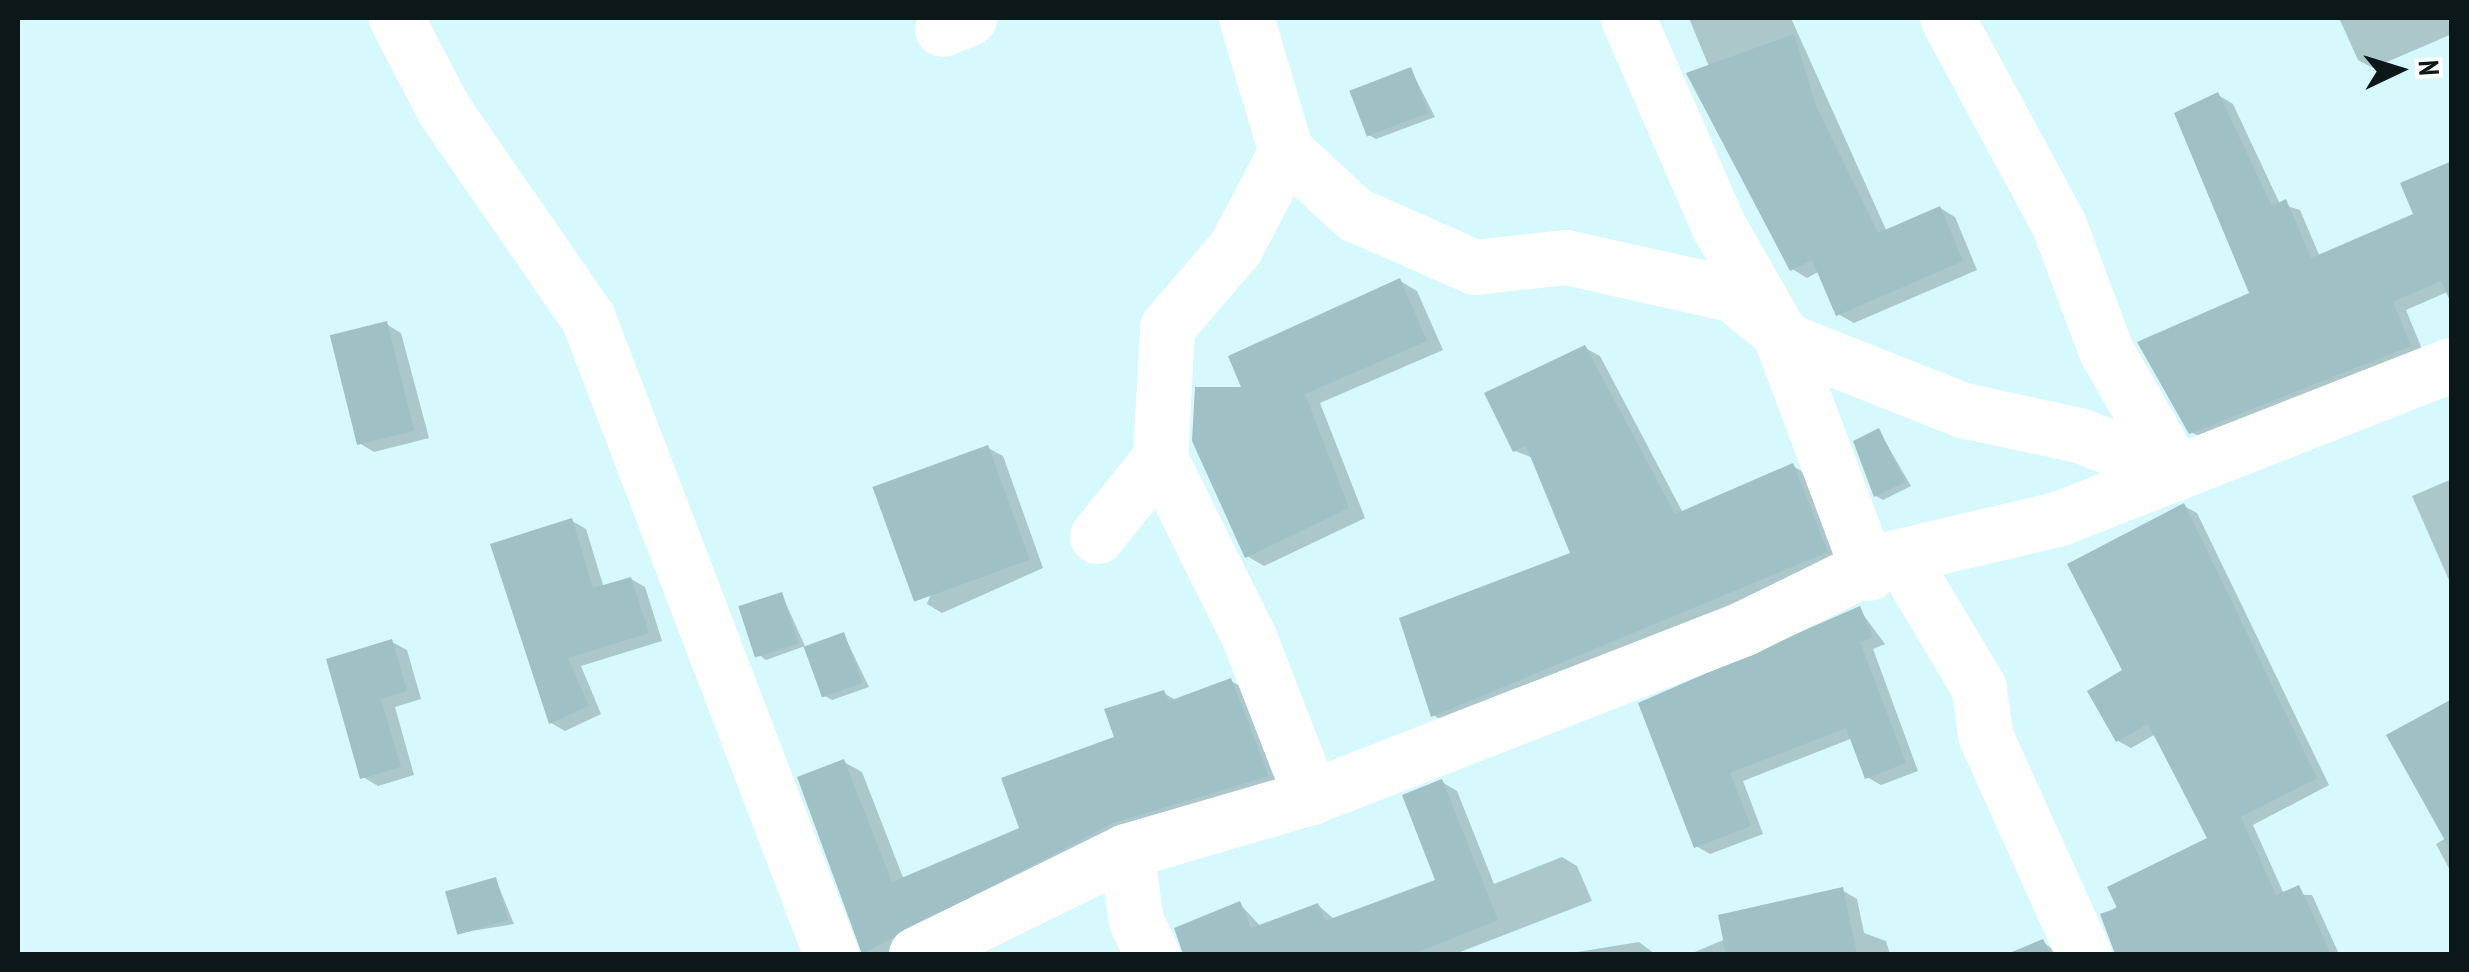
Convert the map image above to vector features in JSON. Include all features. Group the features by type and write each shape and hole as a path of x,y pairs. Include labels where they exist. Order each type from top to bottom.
{"street":[{"path":"396,18 444,110 588,318 831,954"},
{"path":"1246,18 1286,150 1354,214 1474,267 1566,257 1667,276 1732,294 1779,332 1963,410 2079,435 2176,473"},
{"path":"1628,18 1718,225 1779,332 1885,565 1979,688 1985,735 2084,954"},
{"path":"1947,18 2059,225 2106,351 2176,473"},
{"path":"1286,150 1234,248 1168,327 1160,458 1249,637 1311,797"},
{"path":"916,954 1126,851 1311,797 1885,565 2034,526 2452,364"},
{"path":"1097,536 1160,458"},
{"path":"1126,851 1136,921 1152,954"}],"building":[{"path":"1794,34 1816,106 1878,233 1940,206 1963,261 1836,316 1812,260 1790,271 1686,73"},
{"path":"1411,67 1429,113 1367,136 1349,91"},
{"path":"2218,92 2272,206 2286,199 2311,258 2413,214 2400,183 2452,161 2452,305 2441,281 2393,302 2411,346 2189,434 2137,342 2249,293 2174,113"},
{"path":"1400,278 1427,341 1305,394 1349,508 1245,558 1192,441 1195,387 1241,387 1228,356"},
{"path":"387,321 414,431 357,445 330,335"},
{"path":"1585,345 1675,514 1793,463 1828,552 1431,717 1399,618 1570,553 1526,446 1513,452 1484,393"},
{"path":"1879,428 1905,482 1874,497 1853,441"},
{"path":"988,445 1030,560 914,602 872,487"},
{"path":"2184,503 2317,778 2241,817 2276,895 2299,885 2331,954 2115,954 2100,914 2117,908 2107,887 2207,838 2148,724 2116,742 2087,691 2122,670 2067,564"},
{"path":"572,518 593,588 631,577 649,633 568,658 589,706 549,724 490,544"},
{"path":"782,592 799,643 755,658 738,606"},
{"path":"1860,606 1873,637 1860,642 1906,763 1865,779 1846,728 1730,773 1751,826 1694,848 1638,703"},
{"path":"844,632 862,683 822,697 804,647"},
{"path":"392,639 407,691 381,699 401,767 360,779 326,659"},
{"path":"1231,678 1269,776 1113,823 862,954 797,777 844,759 892,882 1019,828 1001,778 1114,737 1104,709 1164,690 1169,701"},
{"path":"2452,699 2452,853 2386,735"},
{"path":"1442,779 1498,920 1413,954 1183,954 1174,928 1240,901 1251,928 1318,903 1325,921 1435,880 1402,795"},
{"path":"496,877 508,920 457,935 445,892"},
{"path":"1843,887 1857,954 1726,954 1718,915"},
{"path":"2043,939 2050,954 2007,954"}]}
